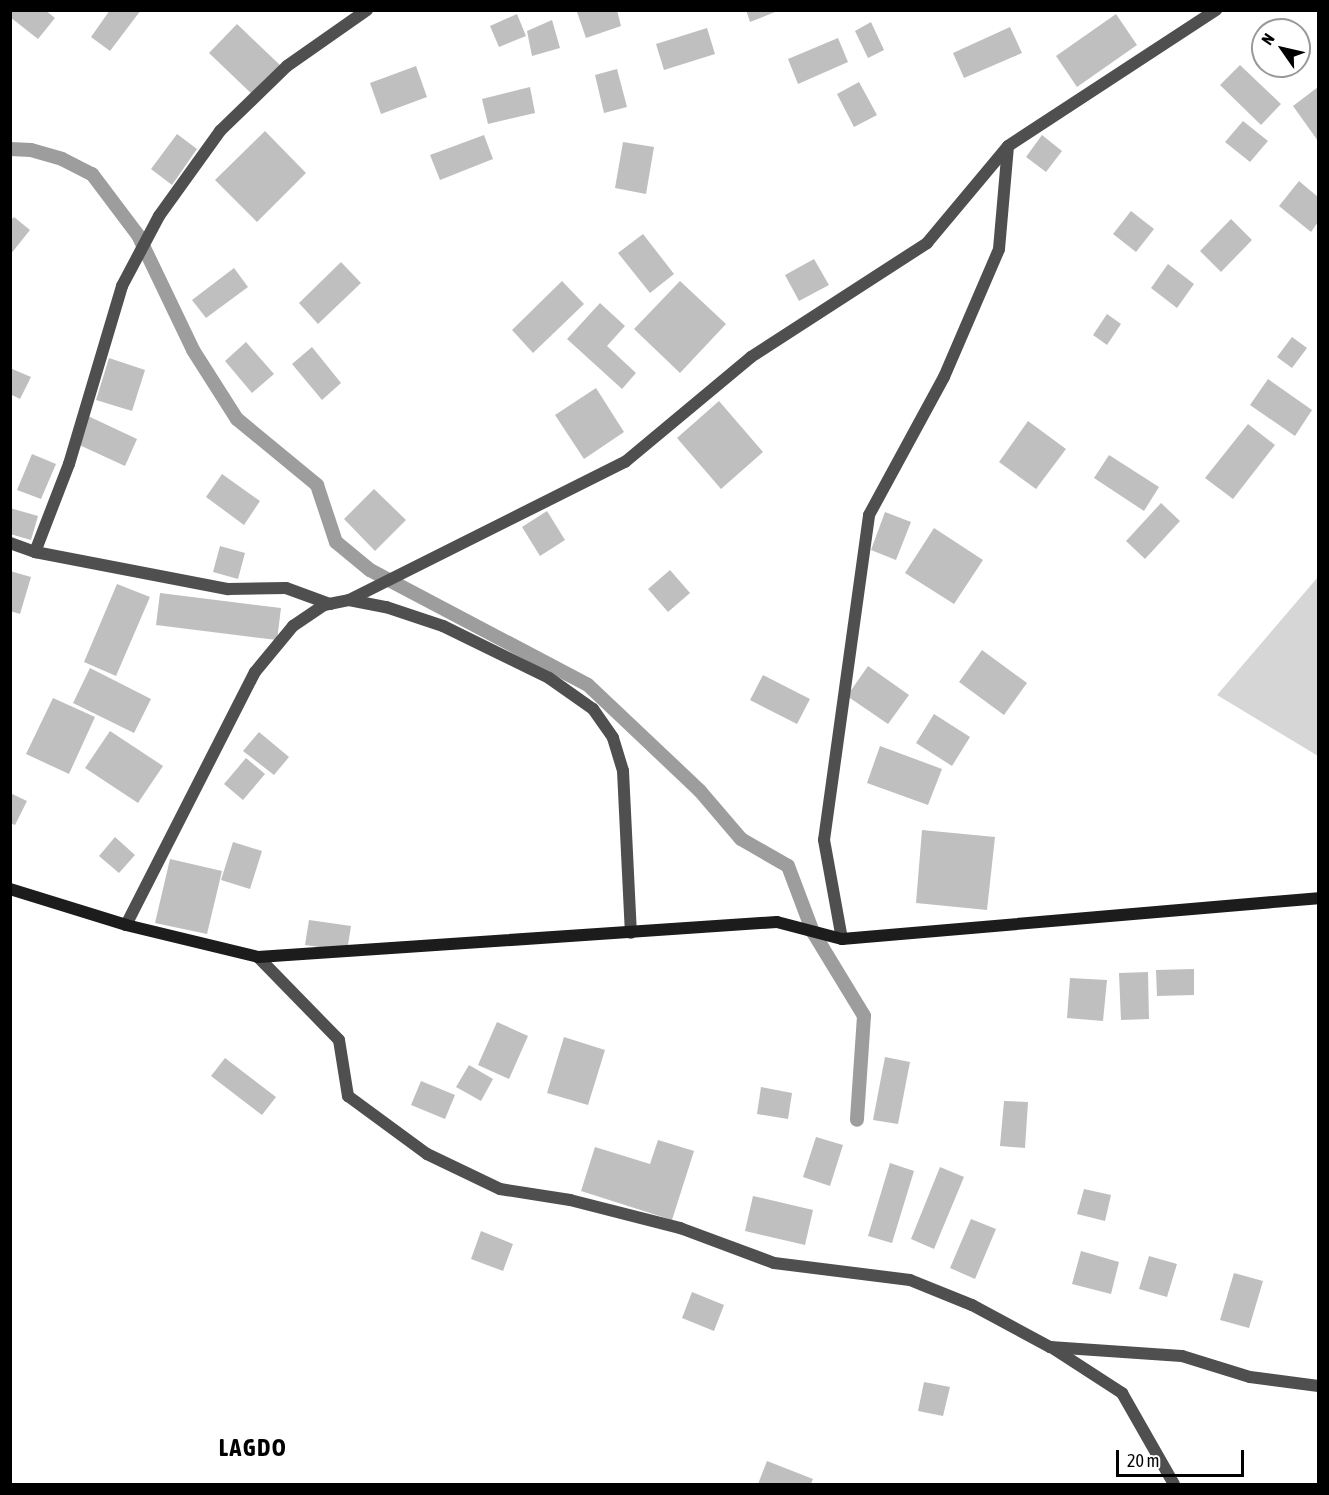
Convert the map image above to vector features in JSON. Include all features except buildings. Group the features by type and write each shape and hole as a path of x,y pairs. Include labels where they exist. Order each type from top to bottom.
{"street":[{"path":"35,552 69,464 122,286 159,216 220,131 287,66 367,10"},
{"path":"126,925 255,672 293,626 330,604 349,600 625,462 751,357 927,243 1008,146 1216,10"},
{"path":"842,939 824,840 869,515 944,377 999,249 1008,146"},
{"path":"10,543 35,552 228,589 286,588 330,604"},
{"path":"349,600 386,607 443,626 549,678 593,709 613,738 623,771 631,933"},
{"path":"10,889 126,925 258,957 777,922 842,939 1318,898"},
{"path":"258,957 339,1040 348,1096 427,1154 500,1189 570,1200 680,1228 774,1263 910,1280 972,1305 1050,1347 1122,1393 1174,1485"},
{"path":"1050,1347 1182,1356 1250,1377 1318,1386"}],"shaded area":[{"path":"1318,577 1318,756 1217,695"}],"waterway":[{"path":"10,149 31,150 62,159 92,174 138,235 193,350 237,419 317,485 336,542 370,570 588,685 700,791 741,839 788,866 813,932 864,1016 857,1120"}],"district":[{"name":"LAGDO","path":"253,1448"}]}
